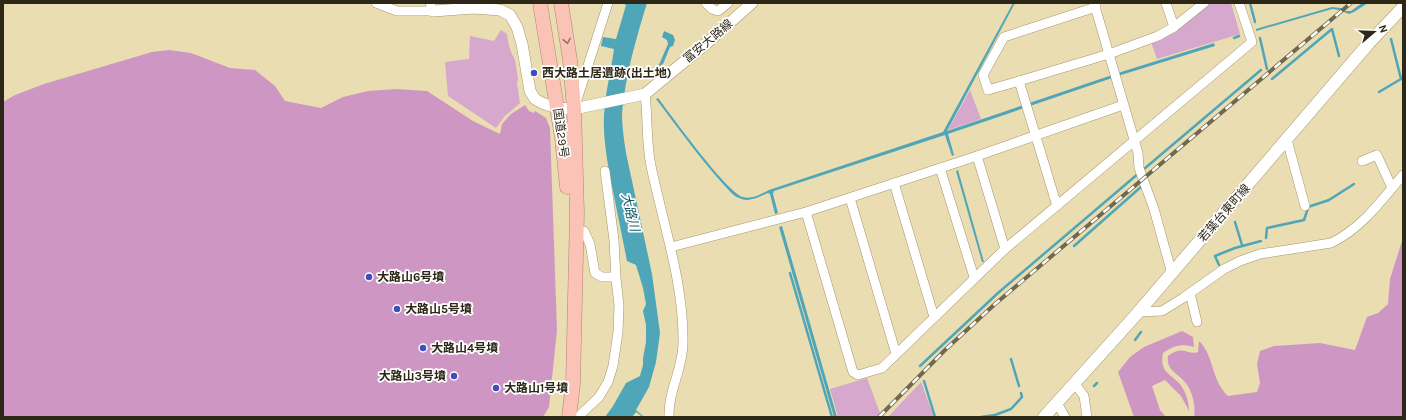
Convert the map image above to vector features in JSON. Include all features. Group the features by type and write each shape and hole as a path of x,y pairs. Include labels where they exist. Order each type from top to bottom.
{"highway":[{"name":"国道29号","path":"540,3 562,138 575,265"},
{"name":"国道29号","path":"561,3 570,60 574,109 576,213 573,384 569,417"}],"main road":[{"name":"若葉台東町線","path":"1044,417 1140,312 1368,43 1403,7"}],"street":[{"path":"376,3 397,11 431,7 474,8 500,10 510,16 517,27 522,44 530,91 535,99 542,103 557,108 574,109 645,94 648,114 648,135 651,164 679,294 683,343 682,358 669,402 668,417"},
{"path":"574,109 608,3"},
{"path":"706,3 712,9 718,11 728,3"},
{"name":"富安大路線","path":"645,94 708,42 752,3"},
{"path":"1166,3 1174,27"},
{"path":"1172,274 1154,209 1139,168 1138,153 1134,143 1123,105 1109,54 1095,5 1004,37 983,75 988,90 1109,54 1158,36 1174,27 1204,3"},
{"path":"806,212 853,372 858,375 882,368 974,277 1005,249 1134,143 1252,42 1239,3"},
{"path":"1019,81 1037,136 1057,206"},
{"path":"670,247 806,212 1037,136 1123,105"},
{"path":"1287,140 1305,206"},
{"path":"1362,162 1377,155 1392,188"},
{"path":"977,156 1005,249"},
{"path":"940,168 974,277"},
{"path":"578,417 599,397 608,382 613,366 619,320 614,240 605,171"},
{"path":"1140,312 1162,311 1224,269 1240,260 1260,254 1331,243 1340,239 1378,205 1403,175"},
{"path":"894,183 934,317"},
{"path":"850,198 896,354"},
{"path":"584,231 590,244 595,273 602,277 616,277"},
{"path":"1190,293 1197,322"},
{"path":"1075,384 1084,396 1087,417"},
{"path":"1057,403 1065,417"}],"shaded area":[{"path":"1210,3 1231,3 1240,34 1157,59 1151,42 1176,32"},
{"path":"501,30 507,34 509,46 515,60 520,103 505,116 496,128 448,96 445,62 469,59 470,36 494,41"},
{"path":"169,50 191,53 230,68 255,70 275,86 285,101 321,108 343,97 368,91 396,89 427,91 473,121 500,134 502,124 511,114 525,105 529,111 534,113 535,111 546,118 550,128 557,330 549,407 543,417 3,417 3,102 15,95 44,84 152,52"},
{"path":"970,90 981,119 948,130"},
{"path":"1403,238 1403,417 1194,417 1193,398 1191,393 1187,384 1170,368 1168,356 1178,351 1191,353 1198,352 1199,341 1207,353 1218,383 1228,396 1257,392 1260,383 1257,364 1260,351 1274,346 1320,343 1355,350 1367,317 1378,313 1388,304 1390,279"},
{"path":"1182,331 1193,337 1194,347 1181,345 1177,346 1163,353 1162,359 1165,370 1183,388 1189,411 1181,396 1165,380 1152,386 1160,410 1166,417 1134,417 1118,372 1130,357 1144,347"},
{"path":"867,378 880,413 877,417 838,417 830,389"},
{"path":"921,382 934,417 888,417"}],"water":[{"name":"大路川","path":"622,3 647,3 628,72 622,114 626,153 652,274 660,333 656,362 649,387 636,410 643,417 636,412 632,417 605,417 626,383 640,376 646,342 646,325 643,311 646,304 643,288 636,265 627,261 609,171 604,137 605,107 614,49 601,46 603,37 616,39 626,5"},
{"path":"1013,3 1015,3 947,131 1121,72 1214,43 1215,46 1121,75 948,134 954,155 952,156 945,135 774,191 773,194 778,213 775,214 770,194 768,193 754,199 746,200 737,197 731,192 697,153 656,99 658,98 699,152 725,182 735,192 743,197 753,197 769,190 943,132"},
{"path":"1362,3 1368,3 1349,14 1332,9 1256,31 1256,29 1332,7 1351,11"},
{"path":"664,31 673,35 675,40 673,46 670,47 663,64 658,67 668,44 667,40 662,37"},
{"path":"958,170 984,262 982,262 956,171"},
{"path":"782,226 837,417 834,417 779,227"}],"waterway":[{"path":"1250,3 1255,22"},
{"path":"1272,79 1332,29 1339,56"},
{"path":"1234,38 1239,36"},
{"path":"1260,38 1267,69"},
{"path":"1379,92 1401,79 1391,39"},
{"path":"1144,169 1261,70"},
{"path":"920,366 998,293 1139,173"},
{"path":"1308,207 1329,200 1354,184"},
{"path":"1074,246 1142,186"},
{"path":"1266,238 1267,228 1304,220 1308,208"},
{"path":"1235,222 1242,245"},
{"path":"1219,265 1215,256 1235,248 1261,241"},
{"path":"790,273 832,417"},
{"path":"1135,340 1141,332"},
{"path":"1011,359 1019,386"},
{"path":"924,381 935,417"},
{"path":"1094,386 1097,383"},
{"path":"981,417 995,415 1011,409 1022,397 1021,393"}],"railway":[{"path":"879,417 945,350 995,304 1351,3"}],"place":[{"name":"西大路土居遺跡(出土地)","path":"534,73"},
{"name":"大路山6号墳","path":"369,277"},
{"name":"大路山5号墳","path":"397,309"},
{"name":"大路山4号墳","path":"423,348"},
{"name":"大路山3号墳","path":"454,376"},
{"name":"大路山1号墳","path":"496,388"}]}
